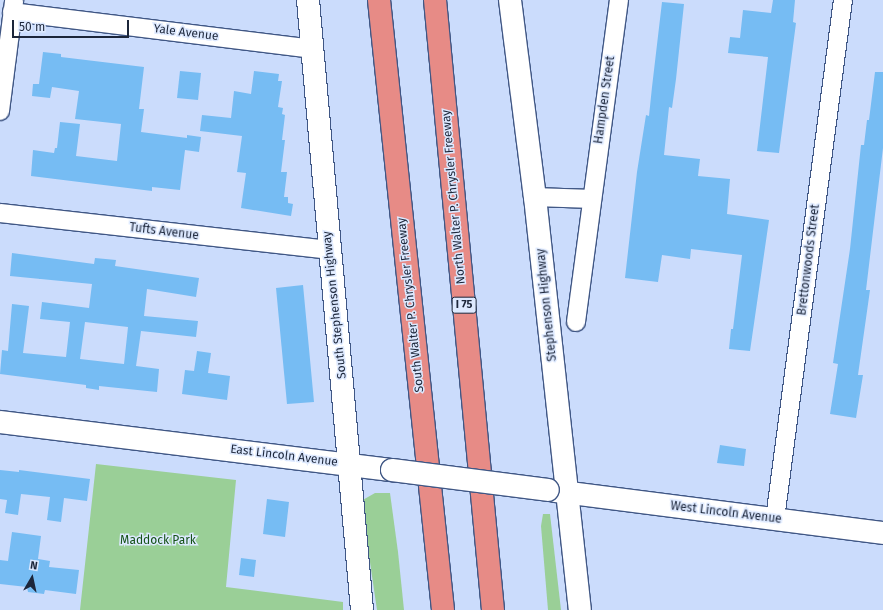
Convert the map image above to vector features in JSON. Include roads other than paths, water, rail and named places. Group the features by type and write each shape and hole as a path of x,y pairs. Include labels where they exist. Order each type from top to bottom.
{"highway":[{"name":"South Walter P. Chrysler Freeway","path":"379,0 443,610"},
{"name":"North Walter P. Chrysler Freeway","path":"435,0 493,610"}],"main road":[{"name":"South Stephenson Highway","path":"308,0 362,610"},
{"name":"Stephenson Highway","path":"510,0 535,197 558,491 580,610"},
{"name":"East Lincoln Avenue","path":"0,422 558,491"},
{"name":"West Lincoln Avenue","path":"558,491 883,533"}],"street":[{"name":"Hampden Street","path":"576,322 619,0"},
{"name":"Brettonwoods Street","path":"775,519 843,0"},
{"name":"Yale Avenue","path":"13,6 313,49"},
{"path":"0,111 13,6"},
{"path":"535,197 592,199"},
{"name":"Tufts Avenue","path":"0,213 329,250"}],"park label":[{"name":"Maddock Park","path":"158,541"}]}
